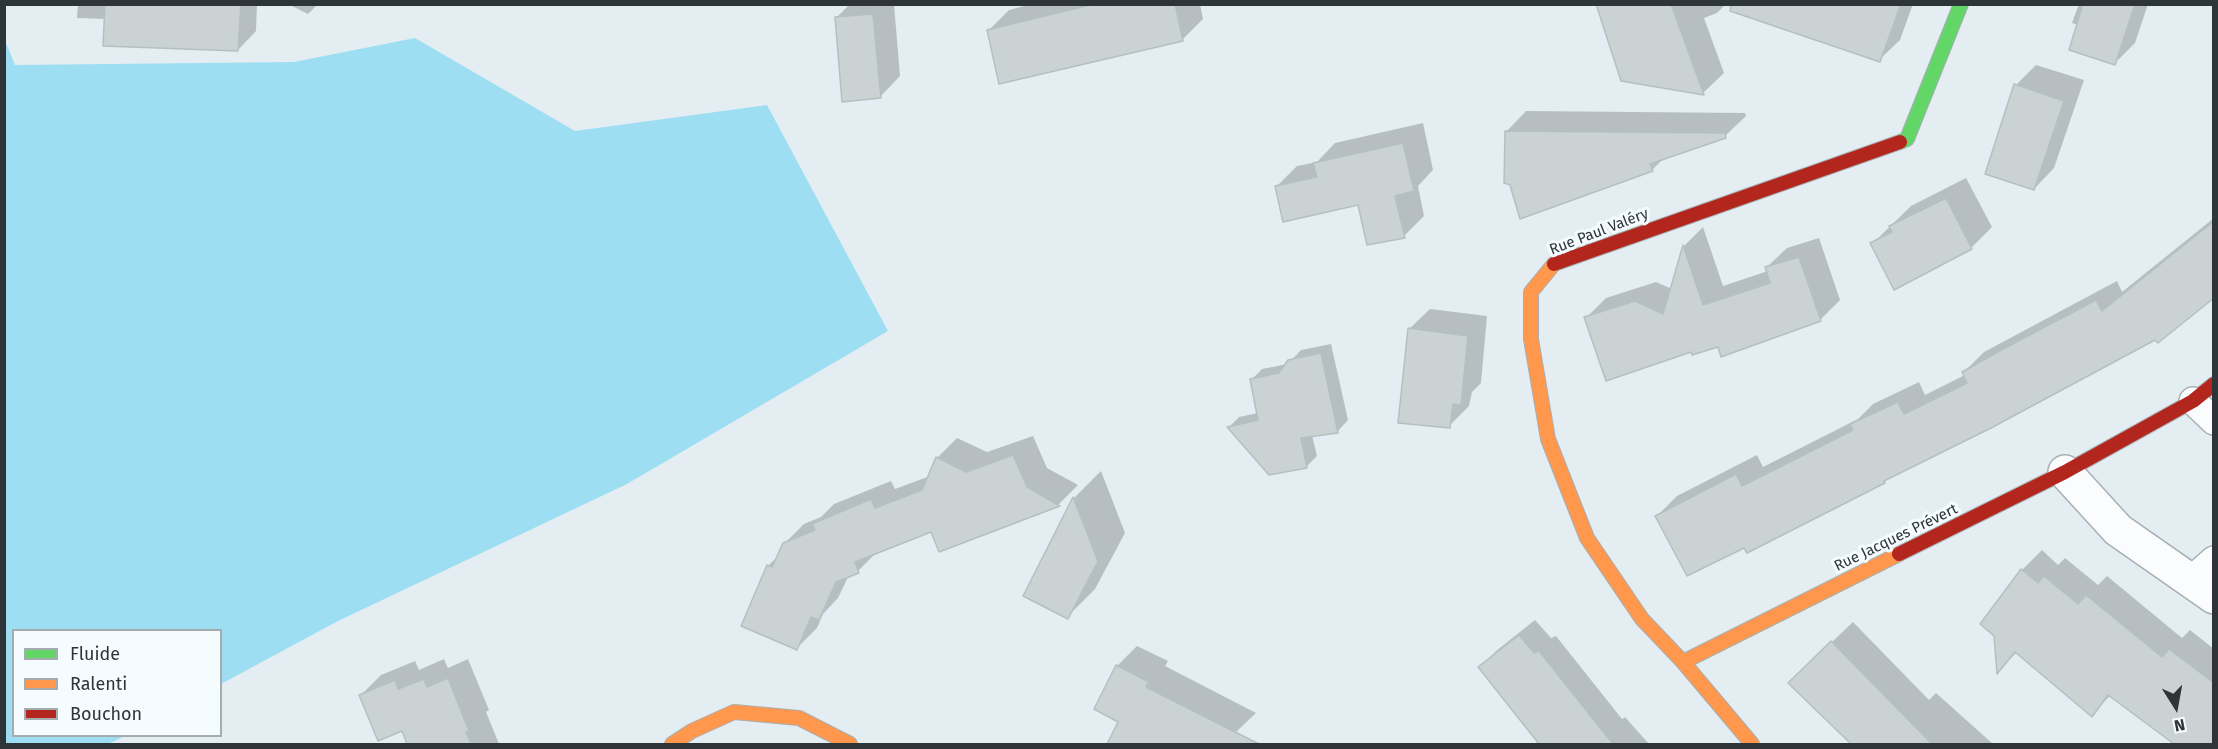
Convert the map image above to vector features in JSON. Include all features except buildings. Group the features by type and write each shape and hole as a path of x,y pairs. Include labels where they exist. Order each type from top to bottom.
{"street":[{"name":"Rue Paul Valéry","path":"1683,662 1642,619 1587,538 1548,440 1531,339 1532,292 1554,264 1907,139 1961,4"},
{"name":"Rue Jacques Prévert","path":"1683,662 2065,472 2203,392"},
{"path":"2065,472 2118,530 2201,590"},
{"path":"1683,662 1752,744"},
{"path":"672,744 692,731 734,712 799,718 850,744"}],"lane":[{"path":"2203,392 2214,421"},
{"path":"2201,590 2214,560"}],"shaded area":[{"path":"4,38 15,65 294,62 415,38 575,131 767,105 888,331 627,484 338,621 222,683 222,629 12,629 12,737 123,737 108,744 5,744"}],"traffic: fast":[{"path":"1900,142 1907,139 1961,4"}],"traffic: slow":[{"path":"1554,264 1531,292 1531,339 1548,439 1587,538 1642,619 1683,662"},
{"path":"1752,744 1683,662 1899,554"},
{"path":"672,744 692,731 734,712 799,718 850,744"}],"traffic: jam":[{"path":"1554,264 1900,142"},
{"path":"1899,554 2065,472 2193,401 2214,384"}]}
